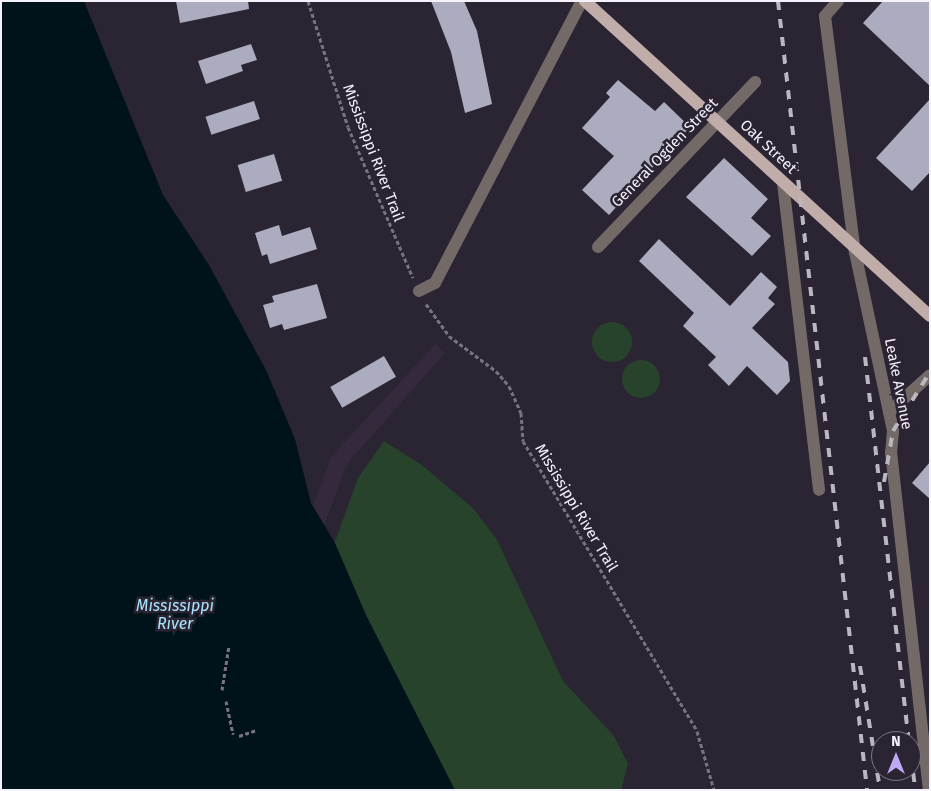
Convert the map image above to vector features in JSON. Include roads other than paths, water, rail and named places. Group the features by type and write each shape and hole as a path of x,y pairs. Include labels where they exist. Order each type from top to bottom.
{"main road":[{"name":"Oak Street","path":"584,1 783,183 855,252 930,316"}],"street":[{"path":"420,291 435,283 584,1"},
{"name":"Leake Avenue","path":"838,1 825,16 855,252 889,412 929,790"},
{"name":"General Ogden Street","path":"598,247 755,82"},
{"path":"783,183 819,490"},
{"path":"889,412 930,376"}],"water":[{"name":"Mississippi River","path":"1,1 84,1 163,195 209,265 266,370 295,439 311,503 335,543 366,615 455,790 1,790"}],"railway":[{"path":"778,1 867,790"},
{"path":"865,357 908,731"},
{"path":"884,482 893,431 930,372"},
{"path":"860,666 880,790"},
{"path":"914,781 915,790"}]}
